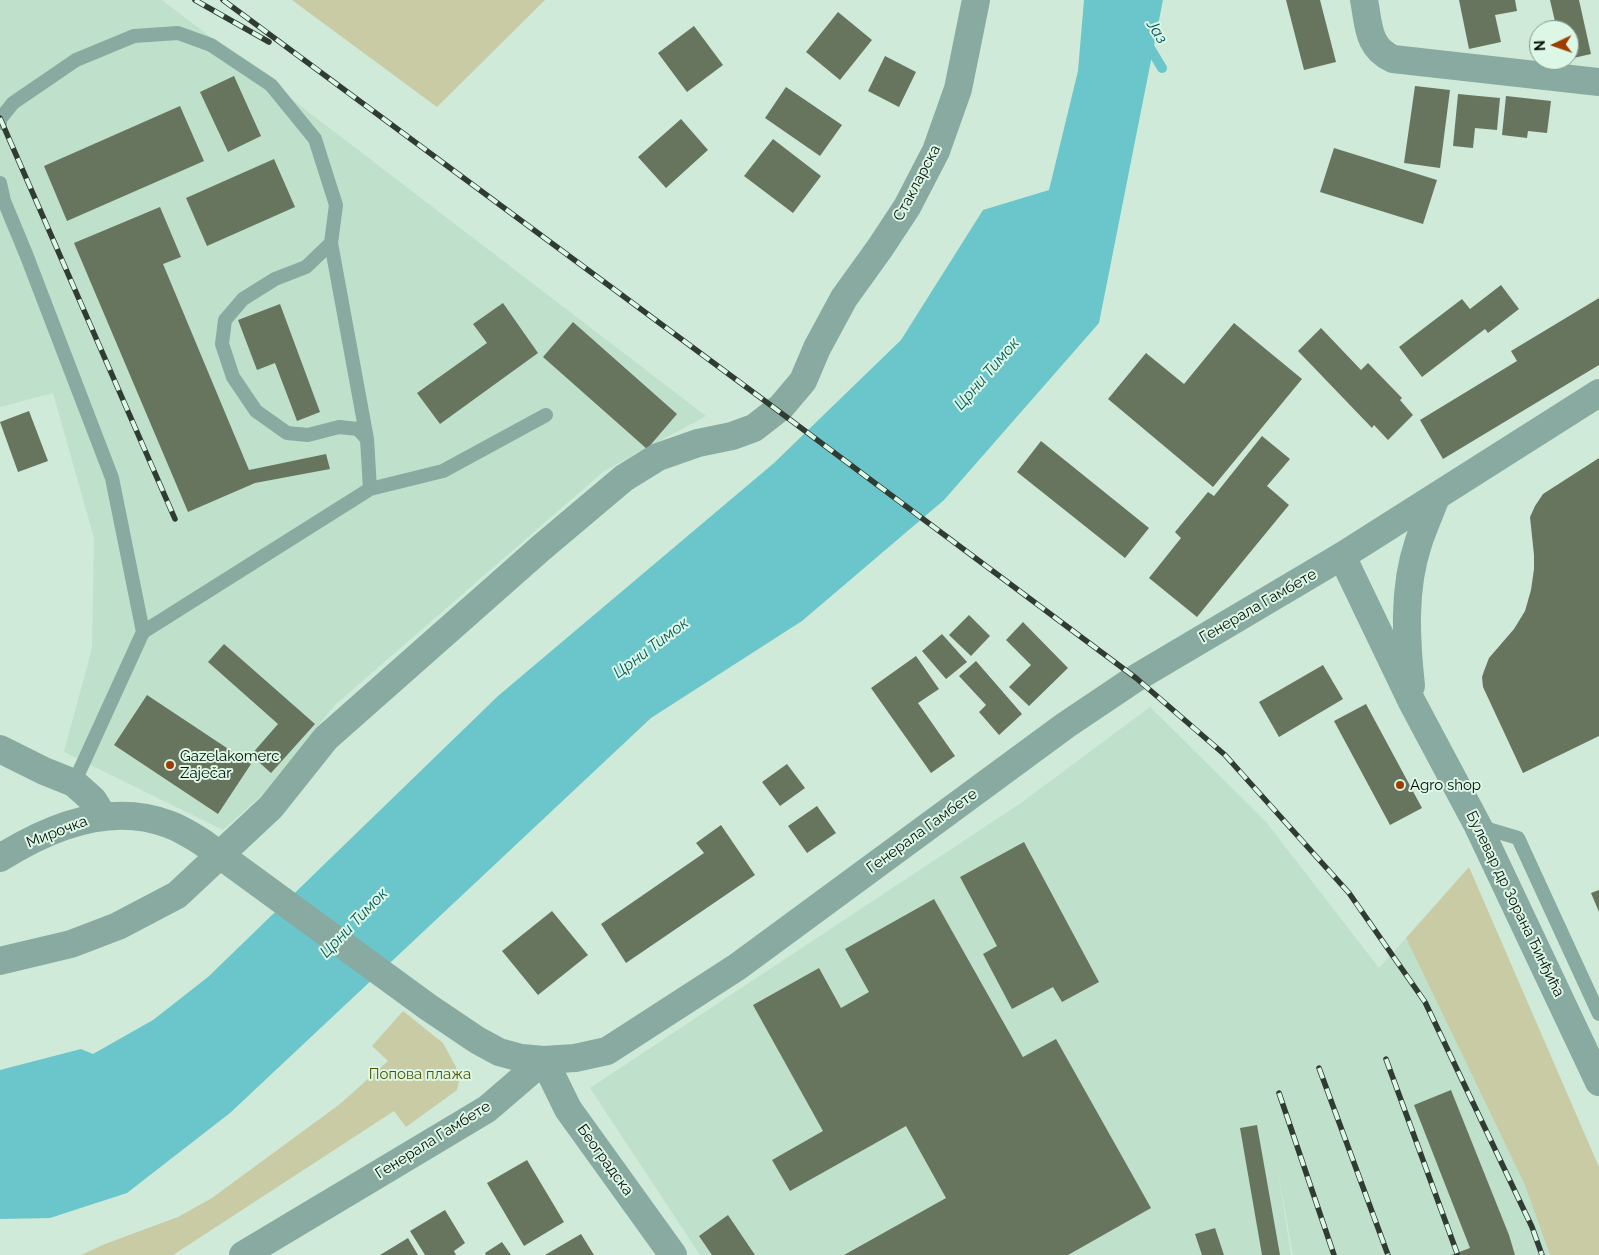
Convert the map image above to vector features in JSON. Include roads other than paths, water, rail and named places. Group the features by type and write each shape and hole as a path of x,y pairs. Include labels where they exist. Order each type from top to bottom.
{"street":[{"name":"Стакларска","path":"0,961 71,944 118,926 177,895 272,807 326,738 541,548 624,478 658,456 698,443 732,436 754,428 781,407 803,381 817,348 844,298 880,248 906,207 936,151 958,89 976,0"},
{"path":"1364,0 1371,38 1380,51 1394,59 1599,82"},
{"name":"Генерала Гамбете","path":"243,1255 487,1109 544,1060 574,1058 607,1051 737,967 1066,725 1136,678 1342,556 1599,392"},
{"name":"Булевар др Зорана Ђинђића","path":"1412,702 1407,625 1409,584 1417,545 1436,497"},
{"name":"Булевар др Зорана Ђинђића","path":"1342,556 1412,702 1478,826 1599,1082"},
{"path":"0,749 44,771 74,783 93,800 103,816"},
{"name":"Мирочка","path":"0,858 49,832 76,822 103,816 132,815 167,823 202,842 428,1007 477,1040 499,1052 521,1058 544,1060"},
{"name":"Београдска","path":"544,1060 568,1109 673,1255"}],"lane":[{"path":"0,123 0,119 13,103 76,60 134,36 178,33 211,45 271,85 315,140 336,204 331,243 366,439 370,489"},
{"path":"0,183 4,201 112,478 143,632"},
{"path":"331,243 306,267 275,279 243,299 225,320 222,344 233,377 256,411 288,433 308,435 339,427 358,429 366,439"},
{"path":"74,783 143,632 370,489 443,471 546,416"},
{"path":"1478,826 1518,838 1599,1014"}],"water":[{"name":"Црни Тимок","path":"1084,0 1163,0 1099,323 944,500 802,621 651,718 230,1113 127,1193 50,1218 0,1219 0,1070 81,1049 93,1054 153,1020 208,977 498,696 774,463 901,340 983,210 1049,190 1078,71"}],"waterway":[{"name":"Јаз","path":"1147,43 1162,68"}],"railway":[{"path":"195,0 269,42"},
{"path":"223,0 1136,678 1225,755 1349,893 1425,1002 1532,1227 1542,1255"},
{"path":"0,118 175,519"},
{"path":"1386,1059 1457,1253"},
{"path":"1319,1068 1388,1255"},
{"path":"1279,1093 1334,1255"}],"place":[{"name":"Gazelakomerc Zaječar","path":"170,765"},
{"name":"Agro shop","path":"1400,785"}],"park label":[{"name":"Попова плажа","path":"420,1074"}]}
